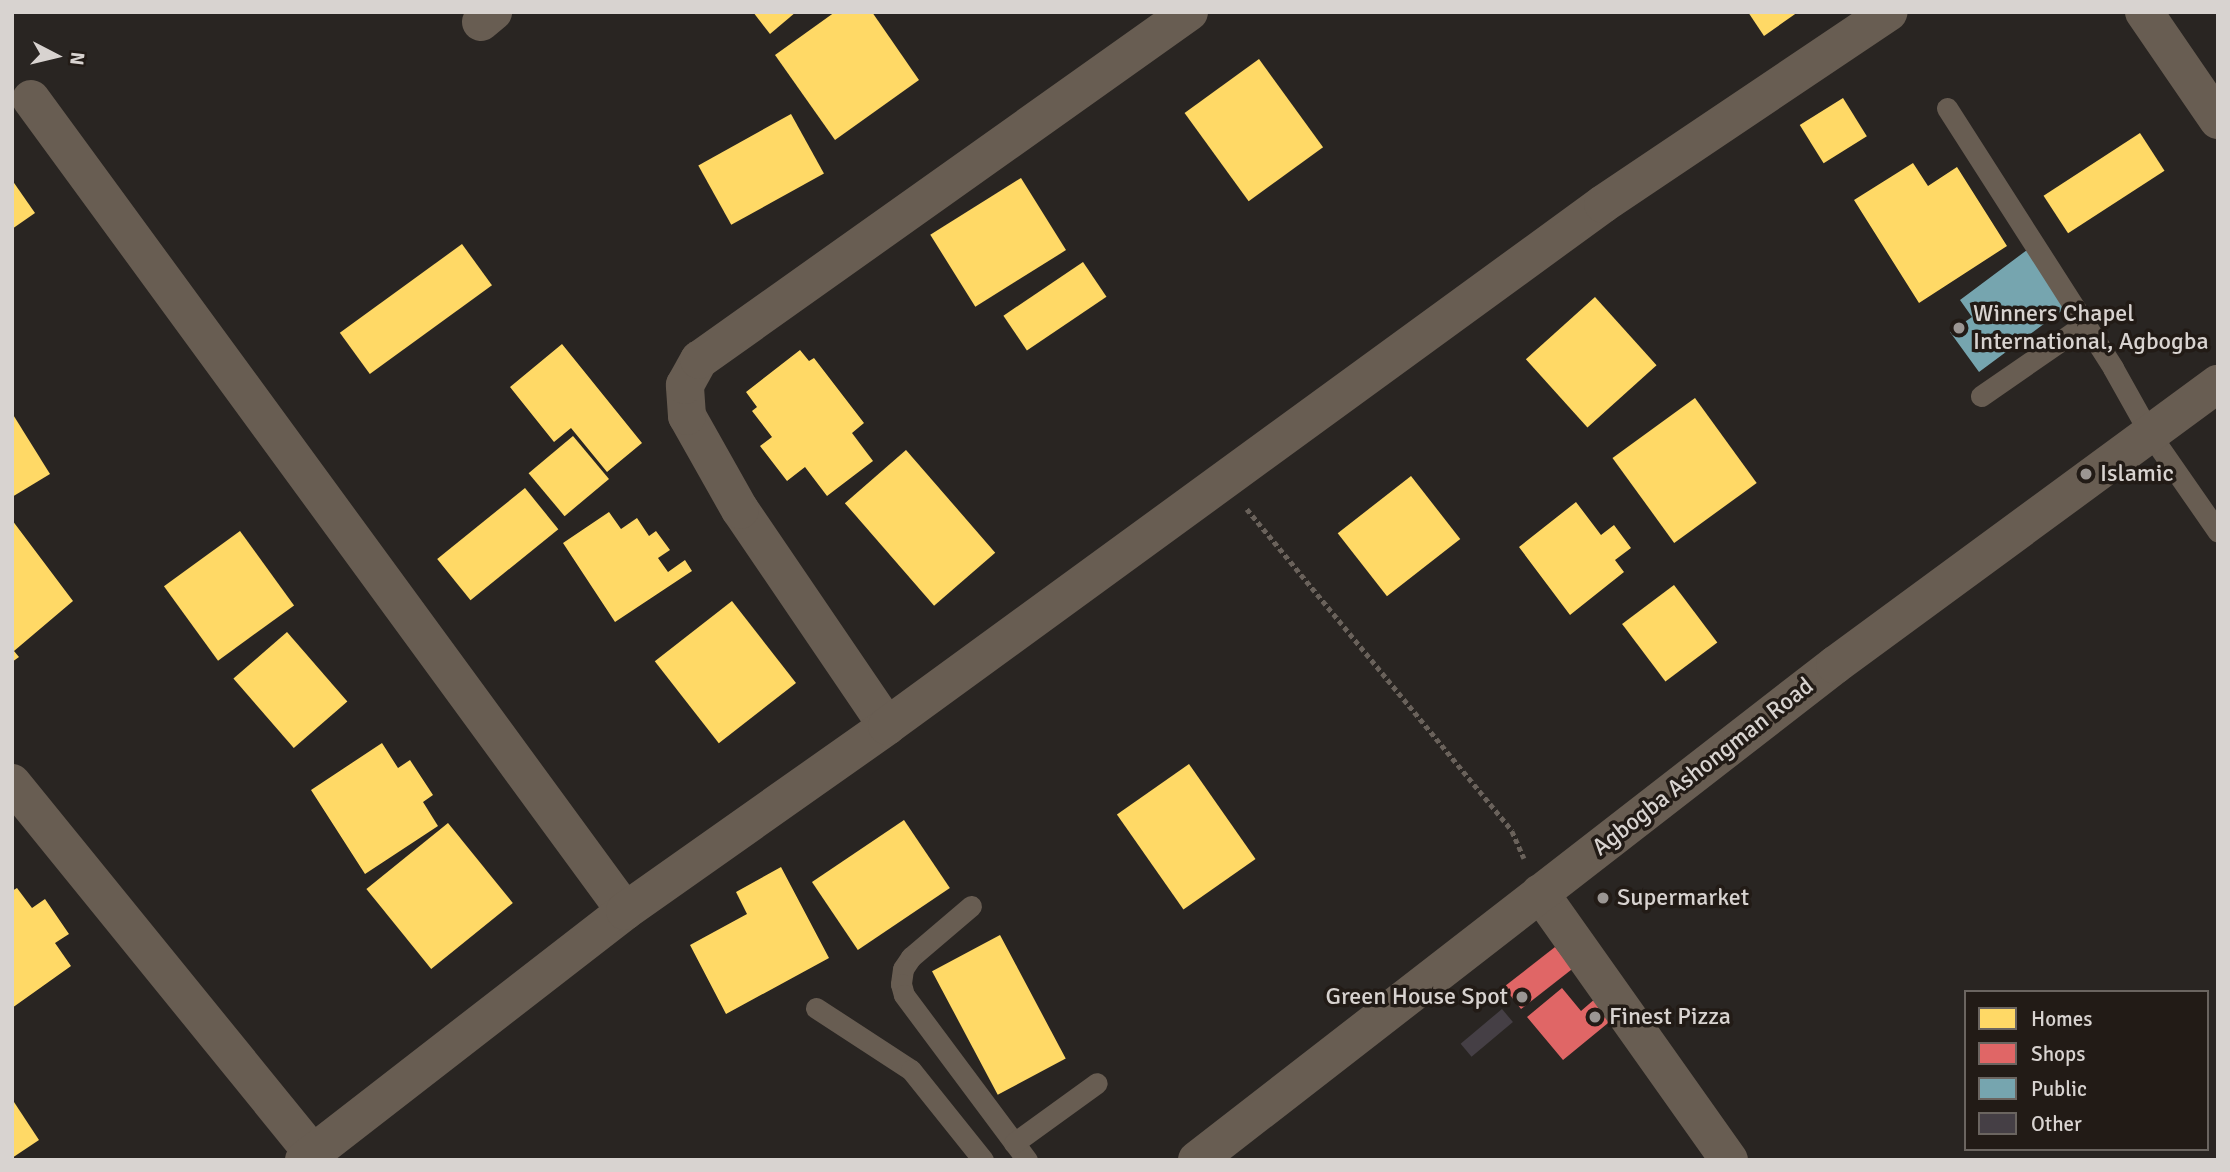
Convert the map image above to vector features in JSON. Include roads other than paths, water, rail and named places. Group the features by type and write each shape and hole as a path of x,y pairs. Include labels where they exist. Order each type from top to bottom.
{"street":[{"path":"887,726 740,510 687,416 685,385 699,360 1189,12"},
{"path":"12,783 308,1156 625,911 887,726 1603,204 1889,12"},
{"path":"2144,12 2218,120"},
{"path":"31,99 625,911"},
{"name":"Agbogba Ashongman Road","path":"1197,1160 1835,665 2218,384"},
{"path":"1540,894 1729,1160"}],"lane":[{"path":"1947,108 2085,324 2150,434 2218,533"},
{"path":"1981,396 2085,324"},
{"path":"971,906 911,957 903,969 901,984 904,995 1020,1151 1097,1083"},
{"path":"816,1008 911,1070 983,1160"}],"place":[{"name":"Winners Chapel International, Agbogba","path":"1959,328"},
{"name":"Islamic","path":"2086,474"},
{"name":"Supermarket","path":"1603,898"},
{"name":"Green House Spot","path":"1522,997"},
{"name":"Finest Pizza","path":"1595,1017"}]}
